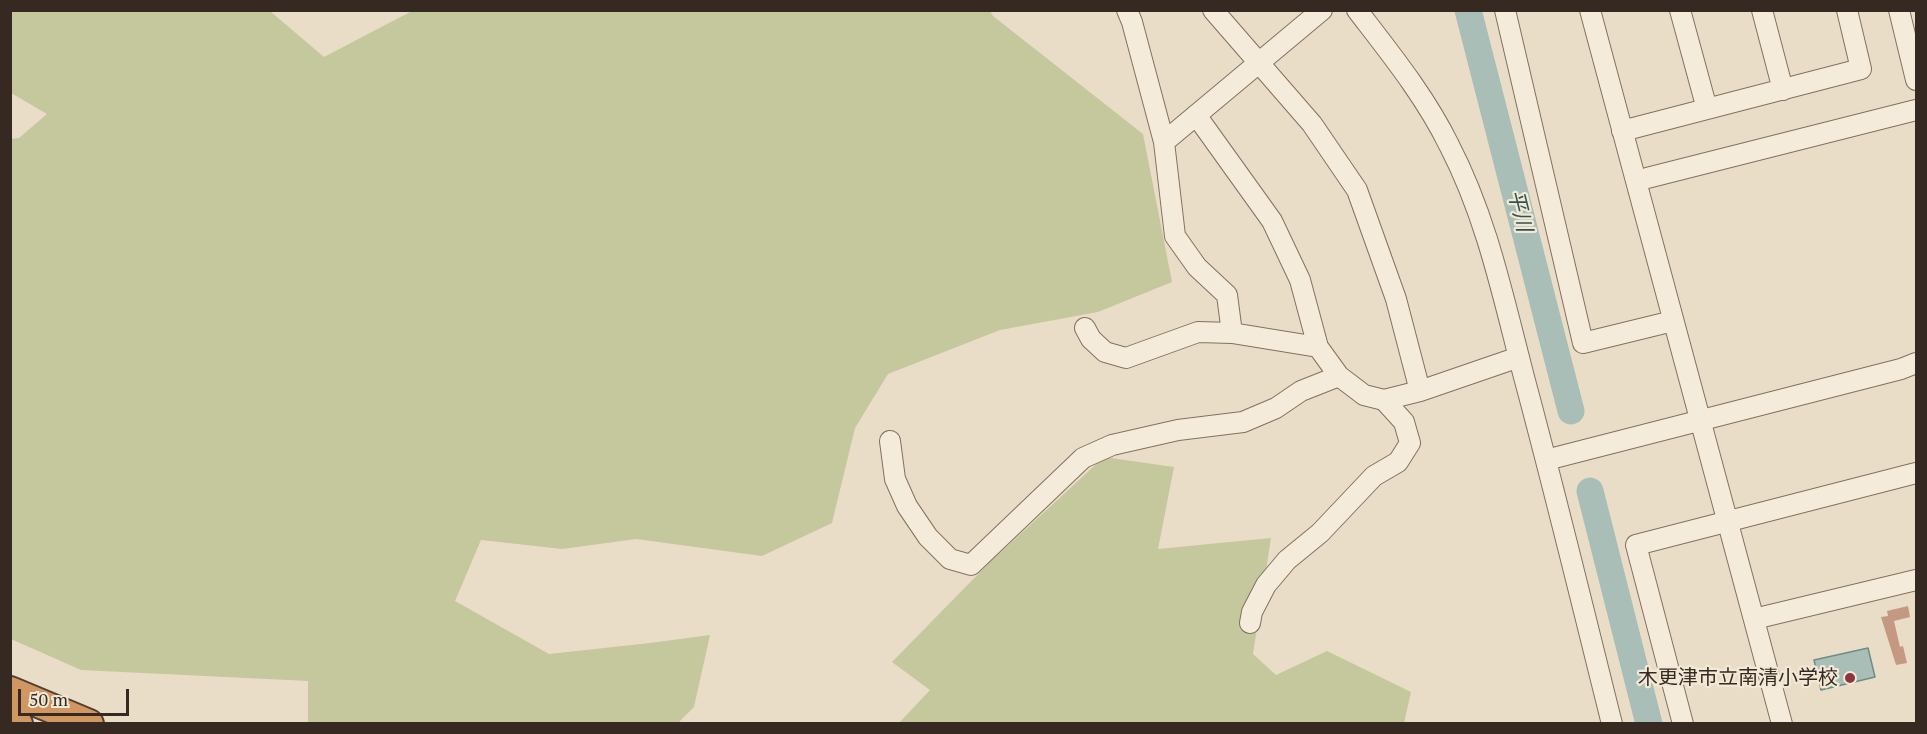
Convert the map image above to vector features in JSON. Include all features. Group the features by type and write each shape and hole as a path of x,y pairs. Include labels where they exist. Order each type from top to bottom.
{"highway":[{"path":"10,692 89,723"},
{"path":"10,720 18,723"}],"street":[{"path":"1127,10 1164,142 1175,236 1197,267 1227,295 1232,333"},
{"path":"1213,10 1312,124 1357,190 1396,299 1420,391"},
{"path":"1164,142 1322,10"},
{"path":"1357,10 1414,86 1449,145 1487,234 1612,723"},
{"path":"1505,10 1583,343 1673,321"},
{"path":"1590,10 1782,723"},
{"path":"1680,10 1707,109"},
{"path":"1762,10 1783,90"},
{"path":"1622,131 1861,69 1847,10"},
{"path":"1899,10 1917,80"},
{"path":"1647,178 1917,110"},
{"path":"1196,115 1272,221 1300,280 1317,347 1339,376 1364,395 1384,400 1420,391 1519,357"},
{"path":"1085,328 1091,339 1105,352 1126,358 1198,332 1232,333 1317,347"},
{"path":"1546,460 1917,363"},
{"path":"890,441 896,479 908,506 928,537 950,560 971,565 1083,458 1113,445 1178,430 1243,422 1276,408 1301,392 1339,376"},
{"path":"1250,623 1252,612 1266,585 1287,560 1320,533 1374,477 1398,462 1410,443 1404,422 1384,400"},
{"path":"1683,723 1636,545 1917,473"},
{"path":"1754,619 1917,580"}],"green space":[{"path":"11,10 270,11 324,57 412,11 990,11 993,16 1143,134 1172,282 1098,312 1000,330 888,374 855,428 832,523 762,556 636,539 562,549 481,540 455,601 549,654 710,635 694,707 678,723 308,723 308,681 81,670 11,639 11,139 19,138 47,114 11,93"},
{"path":"1104,457 1174,467 1158,549 1271,538 1253,654 1276,675 1327,651 1411,692 1404,723 899,723 930,690 892,662 989,563"}],"water":[{"path":"1868,648 1875,677 1821,690 1814,660"}],"building":[{"path":"1908,606 1910,617 1894,621 1900,647 1903,646 1907,663 1896,665 1881,617 1888,616 1887,611"}],"waterway":[{"name":"平川","path":"1468,10 1571,411"},
{"name":"平川","path":"1590,491 1649,724"}],"place":[{"name":"木更津市立南清小学校","path":"1850,678"}]}
